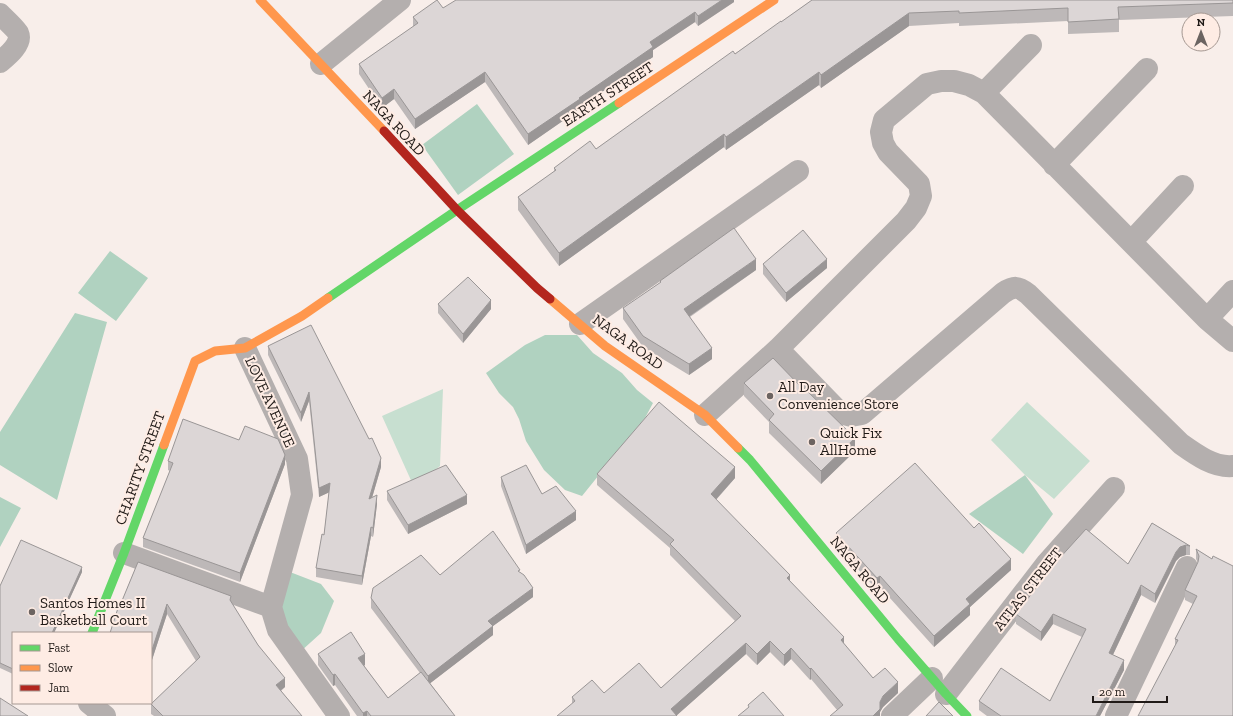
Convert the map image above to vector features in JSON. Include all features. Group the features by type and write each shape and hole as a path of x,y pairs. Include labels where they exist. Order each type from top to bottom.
{"main road":[{"name":"NAGA ROAD","path":"260,0 457,210 537,288 605,346 705,415 750,460 939,686 967,716"},
{"name":"EARTH STREET","path":"457,210 774,0"},
{"name":"LOVE AVENUE","path":"245,348 302,316 457,210"},
{"name":"CHARITY STREET","path":"92,632 124,553 195,361 215,351 245,348"}],"street":[{"path":"321,64 394,2 412,3 416,0"},
{"path":"0,14 18,34 19,39 14,50 0,62"},
{"path":"984,93 1031,45"},
{"path":"1054,165 1147,69"},
{"path":"705,415 778,349 906,221 916,208 920,196 919,184 888,152 883,143 881,132 884,120 926,84 941,81 954,81 969,85 984,93 1207,319 1233,341"},
{"path":"580,324 798,171"},
{"path":"1131,242 1183,186"},
{"path":"778,349 840,413 851,416 862,414 1004,293 1010,289 1022,289 1181,444 1201,459 1227,466 1233,466"},
{"path":"1207,319 1233,291"},
{"name":"LOVE AVENUE","path":"245,348 297,459 302,495 271,607"},
{"name":"ATLAS STREET","path":"892,716 939,686 1114,488"},
{"path":"124,553 271,607 278,630 339,716"},
{"path":"1116,716 1187,567"},
{"path":"90,704 105,716"}],"green space":[{"path":"477,104 514,154 458,195 422,145"},
{"path":"110,251 148,278 116,321 78,293"},
{"path":"75,313 107,322 57,500 0,465 0,432"},
{"path":"545,335 577,335 593,353 622,373 637,390 653,403 645,418 582,496 565,490 544,470 526,441 519,419 513,407 499,393 486,373 525,345"},
{"path":"443,389 440,466 414,487 382,416"},
{"path":"1027,402 1090,461 1054,499 1025,475 991,440"},
{"path":"1025,475 1053,514 1023,554 969,514"},
{"path":"0,497 21,508 0,547"},
{"path":"290,572 321,584 334,601 321,633 300,652 280,623 283,581"}],"building":[{"path":"437,0 443,8 456,0 722,0 698,16 695,12 650,42 653,47 528,134 485,72 415,119 394,89 382,98 359,64 418,23 413,17"},
{"path":"812,0 1233,0 1233,3 1118,7 1119,19 1068,22 1068,8 959,13 959,11 909,13 821,75 819,72 726,137 724,134 559,253 518,197 556,170 554,168 590,141 596,149 733,51 735,54"},
{"path":"734,228 756,259 684,309 712,348 689,364 643,336 623,308"},
{"path":"803,230 827,259 786,293 763,264"},
{"path":"468,277 491,300 463,334 438,304"},
{"path":"311,325 369,439 372,438 381,458 369,499 377,495 373,528 371,527 362,576 316,568 322,534 324,535 330,483 319,488 309,392 301,413 268,346"},
{"path":"773,358 801,387 802,386 855,438 821,471 769,420 774,414 744,383"},
{"path":"659,402 735,467 711,494 790,575 787,578 844,637 841,640 873,678 885,668 898,682 883,696 880,702 880,709 873,716 830,716 843,705 811,668 810,669 791,648 784,655 770,641 757,654 746,643 671,709 677,716 557,716 575,701 572,697 592,680 604,693 639,663 661,688 741,616 670,544 674,540 597,474"},
{"path":"183,419 239,440 245,426 278,439 285,455 240,573 143,538 173,463 168,461"},
{"path":"915,463 974,528 979,523 1011,559 966,599 970,604 934,636 880,576 877,578 836,533"},
{"path":"446,465 467,495 408,525 387,491"},
{"path":"526,465 542,494 556,486 576,511 526,545 501,477"},
{"path":"1152,523 1190,546 1186,545 1180,547 1176,552 1155,594 1141,585 1109,653 1124,660 1096,716 1001,716 979,701 1001,668 1050,701 1086,629 1053,614 1041,632 1016,614 1057,561 1086,529 1128,564"},
{"path":"493,531 520,570 518,571 524,575 533,588 488,621 493,626 428,676 371,598 373,588 421,555 440,575"},
{"name":"Santos Homes II Basketball Court","path":"21,540 82,567 52,632 12,632 12,669 0,663 0,586"},
{"path":"1196,549 1212,559 1213,556 1233,566 1233,716 1138,716 1178,640 1175,639 1197,596 1185,590 1198,562 1199,556"},
{"path":"138,562 231,596 230,600 258,645 285,678 276,685 302,716 163,716 151,704 200,657 167,604 152,650 152,632 110,632"},
{"path":"351,632 365,654 358,658 388,698 421,672 455,716 371,716 367,711 363,713 335,674 333,675 318,654"},
{"path":"763,692 784,716 738,716 749,707 748,705"},
{"path":"0,698 28,716 0,716"},
{"path":"939,702 953,716 926,716"}],"traffic: fast":[{"path":"328,298 457,210 619,103"},
{"path":"92,632 124,553 164,445"},
{"path":"738,448 750,460 898,639 967,716"}],"traffic: slow":[{"path":"260,0 384,131"},
{"path":"619,103 774,0"},
{"path":"164,445 195,361 215,351 245,348 302,316 328,298"},
{"path":"550,299 605,346 705,415 738,448"}],"traffic: jam":[{"path":"384,131 457,210 550,299"}],"place":[{"name":"All Day Convenience Store","path":"770,396"},
{"name":"Quick Fix AllHome","path":"812,442"},
{"name":"Santos Homes II Basketball Court","path":"32,612"}]}
